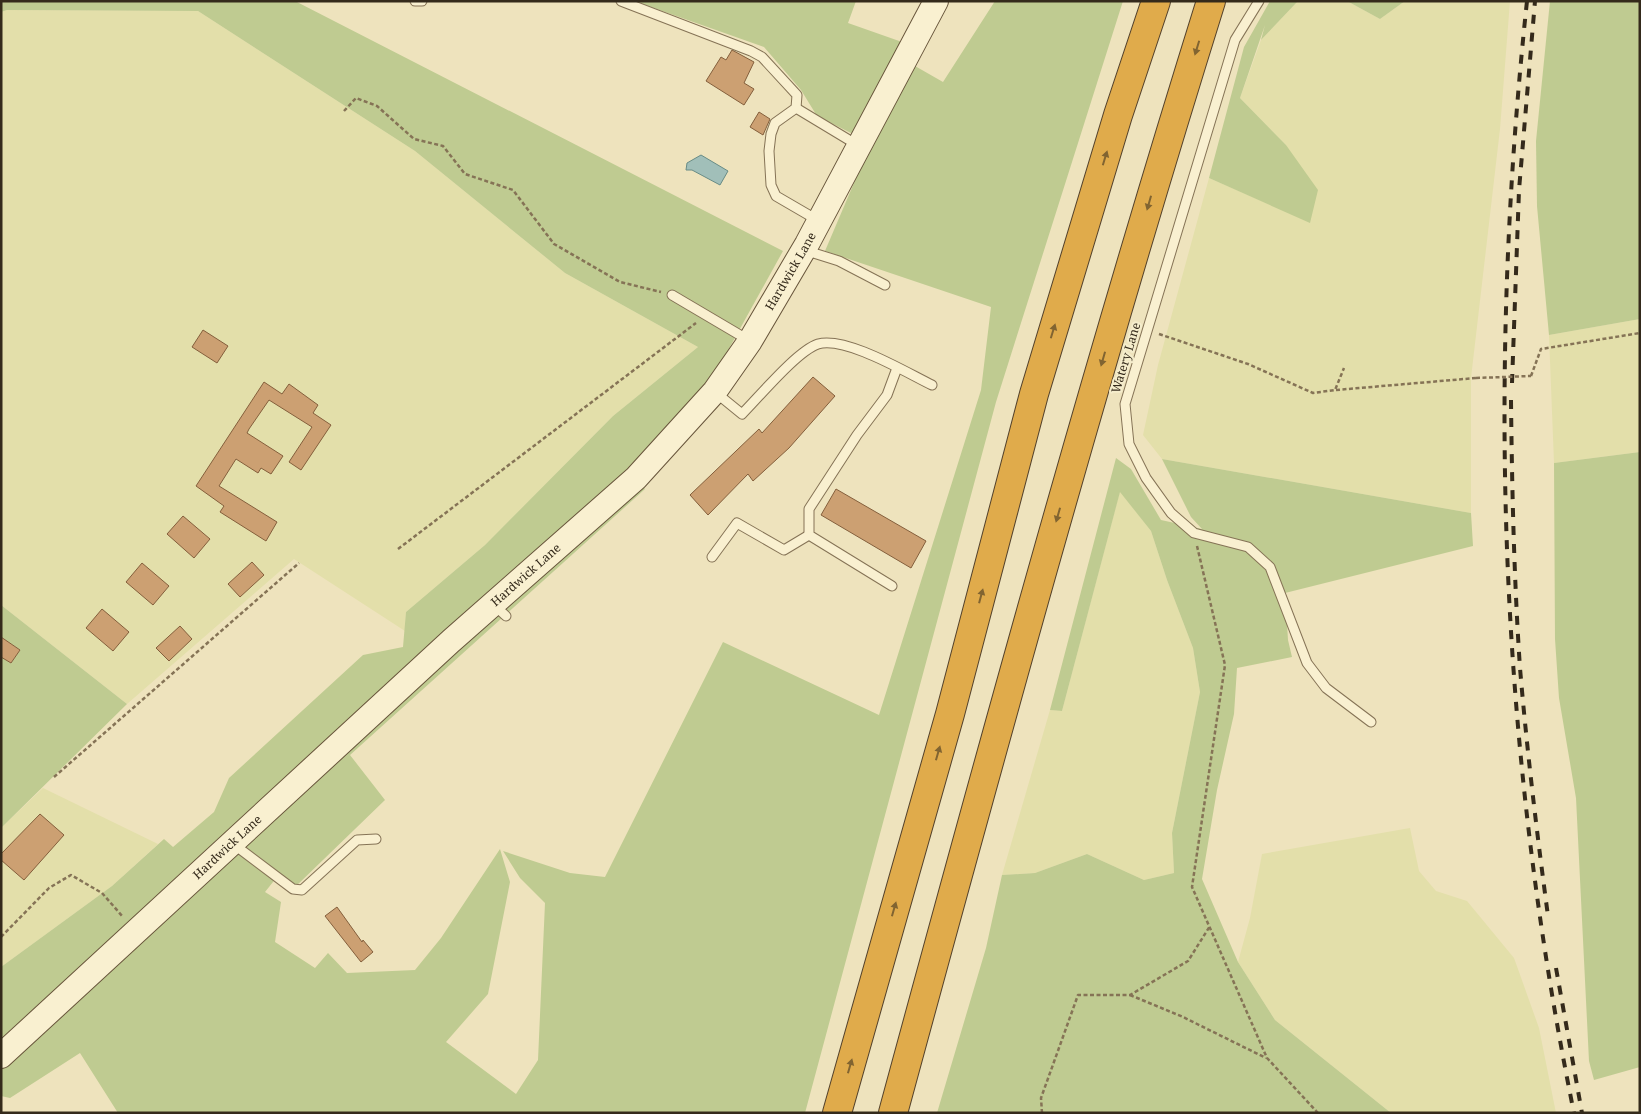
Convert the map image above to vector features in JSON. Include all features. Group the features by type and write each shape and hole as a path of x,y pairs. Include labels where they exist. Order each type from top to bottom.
{"highway":[{"path":"837,1113 950,714 1034,394 1118,115 1156,1"},
{"path":"893,1113 1002,709 1169,135 1211,1"}],"street":[{"name":"Hardwick Lane","path":"1,1056 232,843 500,610 636,478 715,391 750,341 804,250 936,1"}],"lane":[{"path":"414,1 422,1"},
{"path":"620,1 762,57 797,95 796,108"},
{"name":"Watery Lane","path":"1259,1 1235,40 1125,404 1129,444 1146,478 1171,513 1194,533 1248,547 1270,567 1307,663 1326,688 1371,722"},
{"path":"796,108 859,147"},
{"path":"796,108 781,116 775,123 771,134 769,151 771,185 776,196 820,221"},
{"path":"804,250 839,261 885,285"},
{"path":"672,295 750,341"},
{"path":"715,391 742,414 798,357 818,344 834,343 866,352 932,385"},
{"path":"809,534 809,509 857,435 887,395 897,368"},
{"path":"712,557 737,523 784,550 809,534"},
{"path":"809,534 892,586"},
{"path":"232,843 294,889 302,890 357,840 376,838"}],"path":[{"path":"344,111 356,98 377,106 414,139 443,146 465,174 513,190 554,244 620,282 672,295"},
{"path":"398,548 706,315"},
{"path":"1147,330 1248,364 1313,393 1476,378 1531,376 1542,349 1640,333"},
{"path":"1335,390 1344,368"},
{"path":"1194,533 1225,665 1192,886 1267,1058 1318,1113"},
{"path":"54,777 298,563"},
{"path":"1,938 50,888 71,876 102,894 136,931"},
{"path":"1130,995 1188,961 1210,926"},
{"path":"1042,1113 1042,1098 1078,995 1130,995 1183,1017 1267,1058"}],"shaded area":[{"path":"1298,1 1347,1 1380,19 1405,1 1510,1 1500,129 1471,378 1471,513 1162,459 1143,435 1158,365 1209,178 1310,222 1286,145 1240,98 1261,40"},
{"path":"7,10 198,11 415,151 565,273 698,347 613,416 485,545 406,612 405,631 294,559 127,704 1,605 1,12"},
{"path":"1640,319 1640,452 1554,463 1549,335"},
{"path":"1120,491 1151,531 1193,648 1200,692 1172,833 1174,873 1144,880 1087,854 1035,873 1002,875 1050,710 1062,711"},
{"path":"43,788 158,844 112,886 1,967 1,828"},
{"path":"1410,828 1419,871 1436,891 1467,901 1514,958 1539,1028 1556,1113 1391,1113 1275,1020 1238,962 1250,918 1262,854"}],"green space":[{"path":"1,1 295,1 783,251 721,363 636,478 645,489 350,755 385,800 293,889 277,877 265,892 281,902 275,942 315,968 328,953 347,973 415,970 441,938 500,849 510,882 488,994 446,1042 516,1094 538,1060 545,903 520,878 503,851 570,873 605,877 723,642 879,715 981,390 991,307 825,251 871,143 817,116 801,90 764,47 634,1 856,1 848,23 902,42 915,66 943,82 995,1 1123,1 996,402 805,1113 118,1113 80,1053 10,1098 1,1096 1,967 112,886 164,839 173,847 214,812 229,778 363,655 403,647 406,612 485,545 613,416 698,347 565,273 415,151 198,11 7,10 1,12"},
{"path":"1270,1 1298,1 1261,40 1265,25 1240,98 1286,145 1318,190 1310,223 1209,178 1244,47"},
{"path":"1347,1 1405,1 1380,19"},
{"path":"1550,1 1640,1 1640,319 1549,335 1537,206 1536,141"},
{"path":"1640,452 1640,1067 1594,1080 1589,1061 1576,798 1559,698 1555,639 1554,463"},
{"path":"1116,458 1131,469 1161,520 1202,529 1191,517 1162,459 1471,513 1473,546 1285,593 1288,640 1292,657 1237,668 1234,714 1217,790 1202,879 1238,962 1275,1020 1391,1113 937,1113 986,948 1002,875 1035,873 1087,854 1144,880 1174,873 1172,833 1200,692 1193,648 1151,531 1120,492 1062,711 1050,710"},
{"path":"1,605 127,704 1,828 1,657 11,663 20,650 1,637"}],"water":[{"path":"701,155 728,171 720,185 692,170 686,170 687,163"}],"building":[{"path":"732,50 754,62 744,83 754,89 744,105 706,81 721,57 726,60"},
{"path":"759,112 770,119 763,135 750,127"},
{"path":"203,330 228,346 217,363 192,347"},
{"path":"813,377 835,396 789,448 753,481 748,474 708,515 690,495 759,429 762,433"},
{"path":"264,382 282,394 289,384 318,405 313,413 331,425 301,470 289,462 312,427 269,400 249,429 247,433 283,456 271,474 261,468 258,473 236,459 219,486 277,522 266,541 220,512 224,506 196,486"},
{"path":"836,489 926,541 911,568 821,515"},
{"path":"183,516 210,539 194,558 167,534"},
{"path":"252,562 264,575 240,597 228,584"},
{"path":"142,563 169,586 153,605 126,582"},
{"path":"102,609 129,632 113,651 86,628"},
{"path":"180,626 192,639 169,661 156,648"},
{"path":"1,637 20,650 11,663 1,657"},
{"path":"40,814 64,835 24,880 1,860 1,854"},
{"path":"337,907 362,942 363,940 373,952 361,962 325,916"}],"railway":[{"path":"1527,1 1514,141 1507,280 1505,420 1507,559 1516,698 1529,836 1549,975 1574,1113"},
{"path":"1512,383 1519,190 1535,1"},
{"path":"1511,400 1516,601 1520,668 1532,792 1548,916"},
{"path":"1556,968 1582,1113"}]}
